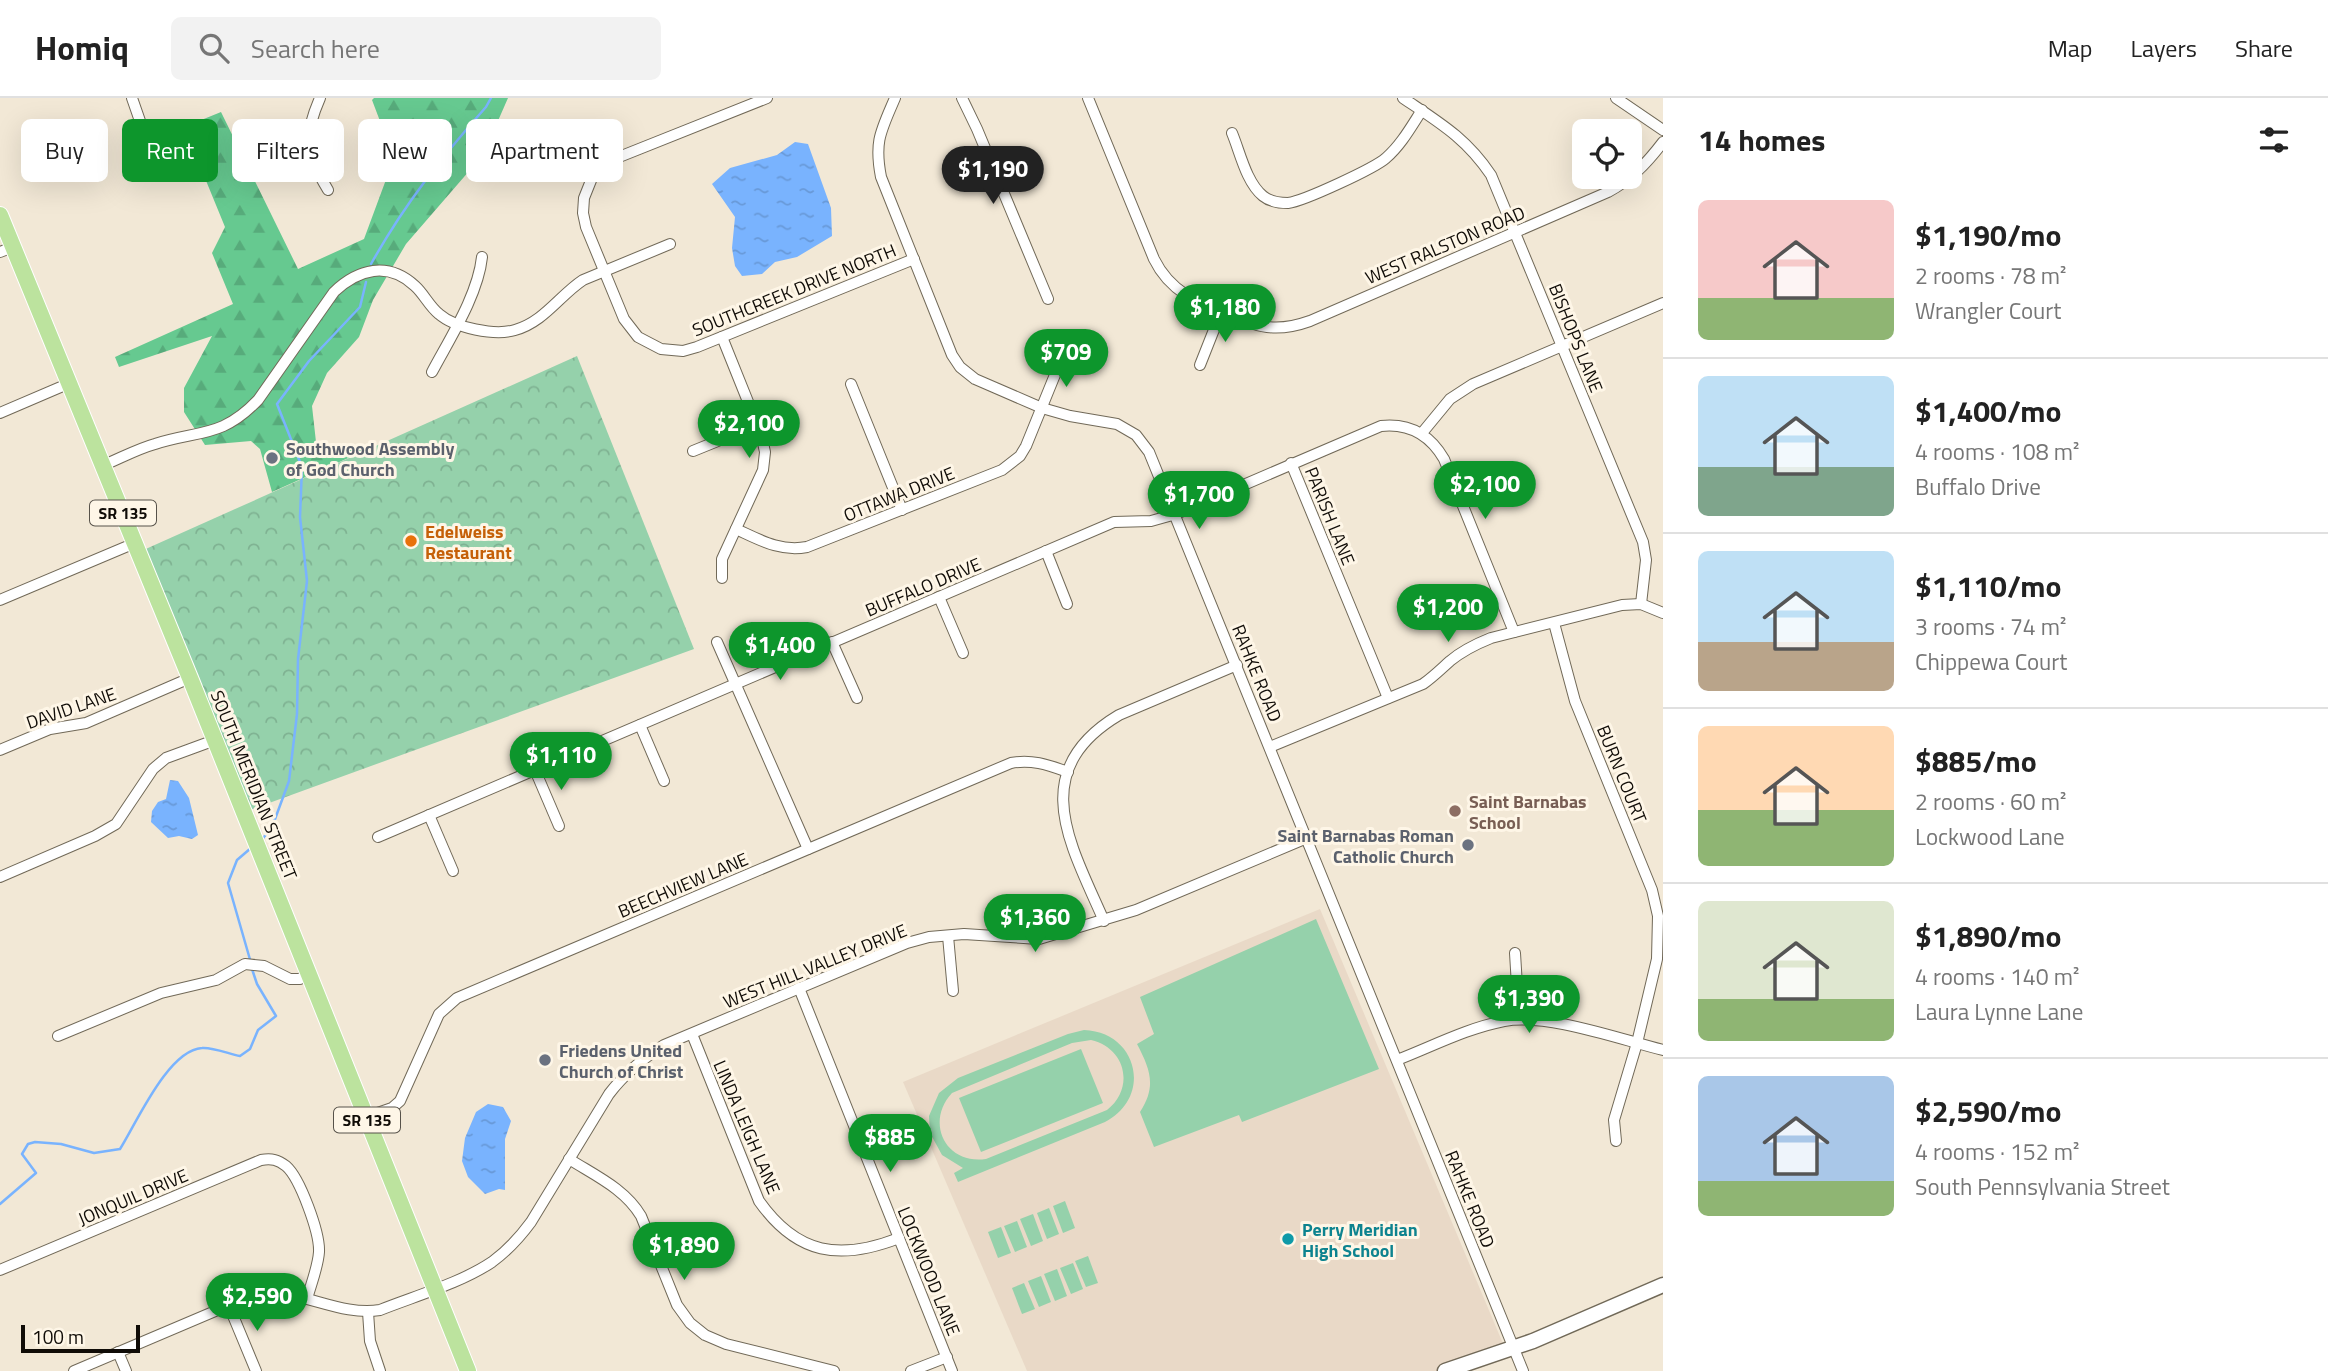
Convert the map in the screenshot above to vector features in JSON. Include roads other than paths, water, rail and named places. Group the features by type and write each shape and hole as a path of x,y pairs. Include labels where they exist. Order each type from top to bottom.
{"main road":[{"name":"SOUTH MERIDIAN STREET","path":"0,215 7,250 71,383 468,1371"},
{"path":"1445,1371 1513,1348 1663,1285"}],"street":[{"path":"132,98 139,119"},
{"path":"320,98 311,120 308,149 312,163 328,190"},
{"name":"SOUTHCREEK DRIVE NORTH","path":"767,98 614,159 599,170 586,191 583,213 586,227 624,319 644,342 661,349 683,351 914,259"},
{"name":"RAHKE ROAD","path":"895,98 879,136 877,155 881,177 952,355 960,367 975,379 1042,408 1117,424 1136,435 1149,452 1523,1371"},
{"path":"962,98 1048,299"},
{"name":"WEST RALSTON ROAD","path":"1088,98 1157,266 1189,299 1266,327 1296,326 1608,192 1629,180 1648,162 1663,142"},
{"name":"BISHOPS LANE","path":"1403,98 1458,135 1477,153 1491,175 1643,541 1646,560 1641,604"},
{"path":"1616,98 1663,130"},
{"path":"1232,133 1253,183 1262,195 1272,201 1287,203 1366,171 1385,160 1400,144 1422,110"},
{"path":"104,465 155,444 215,431 245,414 258,400 334,292 357,274 379,270 400,275 415,286 437,313 458,324 493,332 519,329 541,317 571,288 670,243"},
{"path":"432,372 458,324 480,273 482,257"},
{"path":"1514,632 1444,459 1437,447 1422,433 1450,398 1473,384 1663,303"},
{"path":"1200,365 1221,312"},
{"path":"722,337 765,452 763,470 722,559 722,578"},
{"name":"OTTAWA DRIVE","path":"736,528 771,545 792,550 807,547 1003,470 1012,464 1026,446 1061,360"},
{"path":"0,413 71,383"},
{"path":"851,384 902,510"},
{"path":"693,451 757,425"},
{"name":"BUFFALO DRIVE","path":"378,837 1114,522 1150,521 1175,513 1381,426 1403,426 1422,433"},
{"name":"PARISH LANE","path":"1291,463 1388,698"},
{"path":"0,600 135,543"},
{"path":"1046,551 1067,604"},
{"path":"939,597 963,653"},
{"path":"1270,747 1423,684 1473,645 1622,605 1641,604 1663,614"},
{"name":"BURN COURT","path":"1554,623 1575,701 1652,890 1658,916 1661,942 1637,1043 1614,1120 1616,1141"},
{"path":"718,642 808,849"},
{"path":"832,642 857,698"},
{"path":"1104,921 1068,837 1063,816 1063,795 1068,772 1084,743 1106,723 1237,665"},
{"name":"DAVID LANE","path":"0,750 50,729 86,723 190,678"},
{"path":"639,725 664,781"},
{"path":"0,877 95,836 116,824 153,769 166,758 215,740"},
{"name":"BEECHVIEW LANE","path":"366,1117 392,1108 400,1101 439,1014 457,998 1011,762 1041,762 1068,772"},
{"path":"535,770 559,826"},
{"path":"429,815 453,871"},
{"name":"WEST HILL VALLEY DRIVE","path":"368,1312 380,1310 435,1288 492,1262 517,1240 531,1222 609,1094 623,1076 664,1045 907,943 929,937 964,934 1040,939 1136,910 1307,838"},
{"path":"948,936 953,991"},
{"path":"1515,953 1519,1019"},
{"path":"58,1036 161,993 216,980 249,964 267,967 290,979 300,979 308,973"},
{"name":"LOCKWOOD LANE","path":"799,988 953,1371"},
{"path":"1397,1060 1477,1028 1519,1019 1542,1019 1663,1051"},
{"name":"LINDA LEIGH LANE","path":"692,1034 759,1201 778,1224 806,1243 845,1252 874,1248 899,1238"},
{"path":"569,1159 622,1192 633,1203 641,1216 677,1305 690,1323 705,1335 726,1344 834,1371"},
{"name":"JONQUIL DRIVE","path":"0,1270 261,1160 278,1161 289,1168 296,1179 317,1234 318,1261 307,1299"},
{"path":"74,1371 266,1292 284,1293 346,1310 368,1312 370,1345 380,1371"},
{"path":"229,1306 256,1371"},
{"path":"118,1352 127,1371"},
{"path":"911,1371 947,1357"}],"water":[{"path":"795,142 808,144 831,208 832,236 797,257 775,262 762,274 742,276 735,266 732,248 735,217 712,184 730,168 777,155"},
{"path":"170,780 178,781 189,798 198,835 192,839 179,836 168,838 151,822 152,811 158,802 166,799"},
{"path":"488,1104 503,1107 511,1121 505,1139 505,1190 499,1189 485,1194 468,1177 462,1161 465,1138 476,1112"}],"waterway":[{"path":"371,264 424,183 491,98"},
{"path":"262,839 271,830 289,781 307,581 300,517 302,467 277,404 309,361 360,307 366,282"},
{"path":"251,848 237,860 228,883 251,963"},
{"path":"0,1204 36,1173 22,1154 28,1144 61,1144 94,1153 120,1149 154,1090 177,1061 189,1052 202,1048 240,1056 250,1049 258,1030 276,1016 257,984 252,969"}],"place":[{"name":"Southwood Assembly of God Church","path":"272,458"},
{"name":"Edelweiss Restaurant","path":"411,541"},
{"name":"Saint Barnabas School","path":"1455,811"},
{"name":"Saint Barnabas Roman Catholic Church","path":"1468,845"},
{"name":"Friedens United Church of Christ","path":"545,1060"},
{"name":"Perry Meridian High School","path":"1288,1239"}]}
